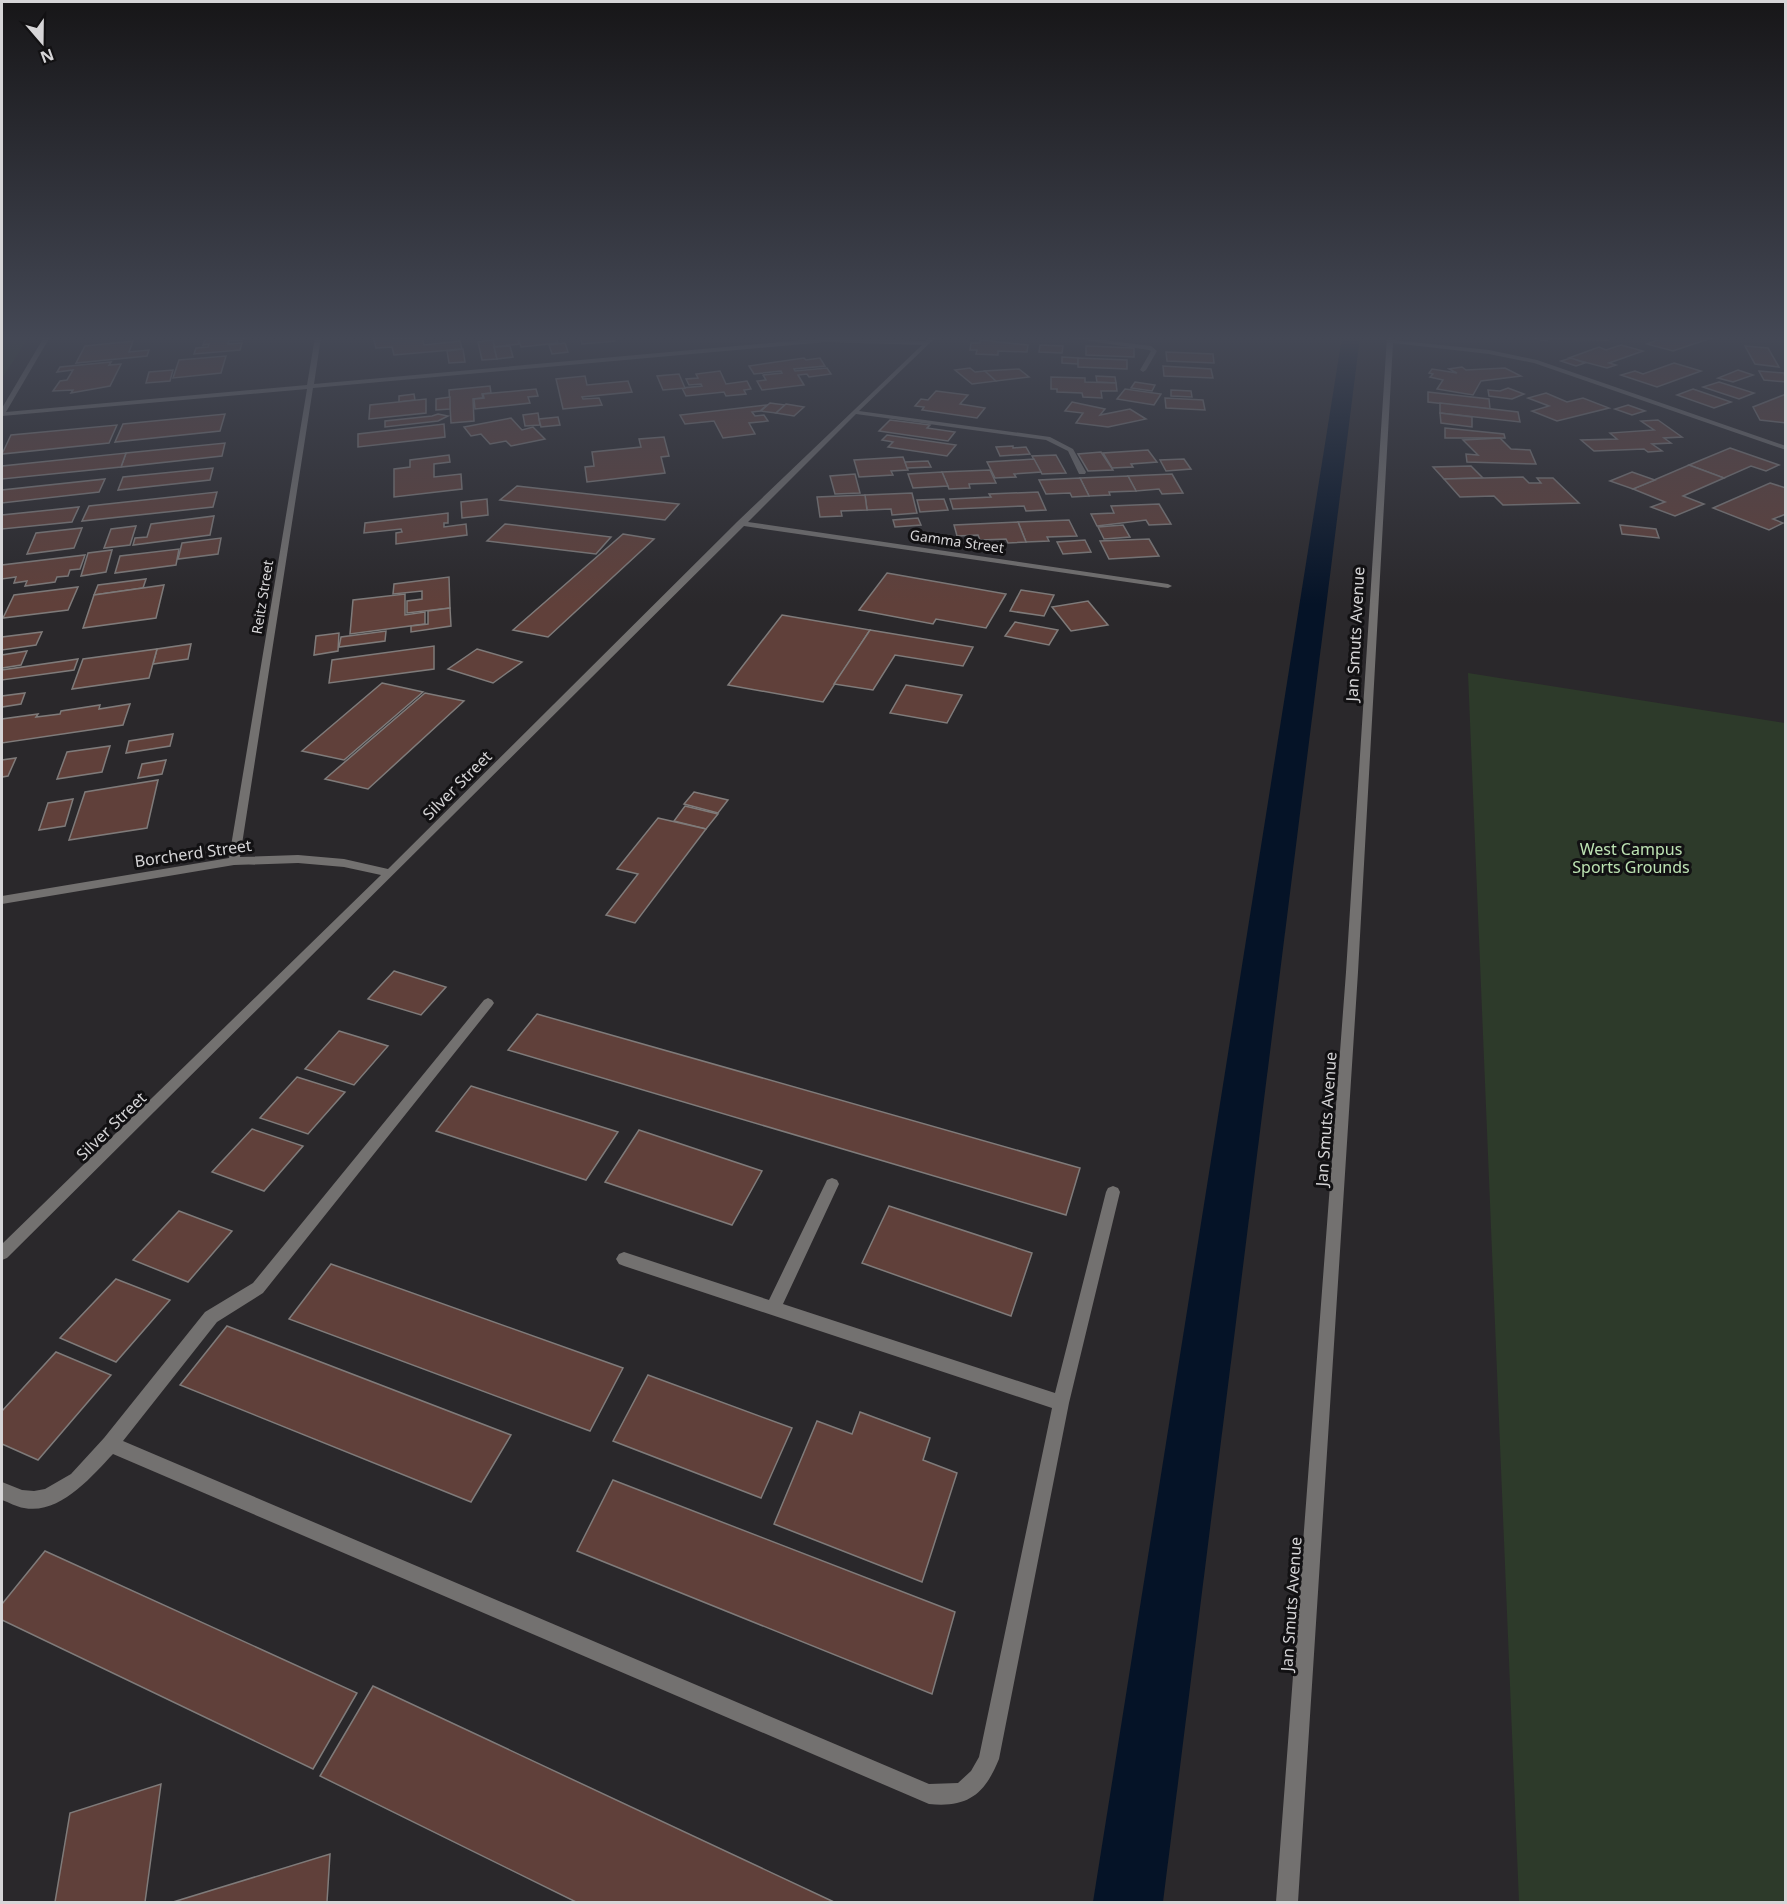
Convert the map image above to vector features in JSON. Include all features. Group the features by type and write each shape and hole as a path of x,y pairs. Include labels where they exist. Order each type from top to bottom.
{"street":[{"name":"Reitz Street","path":"234,861 303,426"},
{"name":"Silver Street","path":"2,1253 390,873 840,426"},
{"path":"957,426 1048,438 1071,450 1082,472"},
{"name":"Jan Smuts Avenue","path":"1287,1902 1352,984 1383,426"},
{"path":"1721,426 1785,448"},
{"name":"Gamma Street","path":"741,523 1168,586"},
{"name":"Borcherd Street","path":"2,900 234,861 298,859 344,863 390,873"},
{"path":"2,1491 22,1499 34,1500 48,1497 77,1480 110,1444 211,1317 258,1288 488,1003"},
{"path":"773,1308 832,1184"},
{"path":"110,1444 929,1794 948,1797 966,1792 980,1778 989,1759 1061,1403 1113,1192"},
{"path":"624,1259 1061,1403"}],"green space":[{"name":"West Campus Sports Grounds","path":"1468,673 1785,723 1785,1902 1519,1902"}],"building":[{"path":"117,426 109,443 2,454 11,435"},
{"path":"122,426 222,426 220,431 115,442"},
{"path":"444,426 445,437 358,447 358,434"},
{"path":"518,426 522,430 533,427 545,439 511,446 506,441 490,444 481,434 471,436 464,427"},
{"path":"717,426 751,426 755,434 723,438"},
{"path":"884,426 929,426 927,428 955,432 948,441 879,431"},
{"path":"1648,426 1666,426 1682,437 1664,438 1671,443 1652,444 1662,451 1648,452 1644,449 1594,451 1581,440 1617,439 1610,433 1654,430"},
{"path":"1445,428 1504,434 1505,438 1445,438"},
{"path":"887,435 956,445 947,456 888,447 893,442 882,440"},
{"path":"664,437 669,456 661,457 665,473 587,482 585,467 594,466 592,452 641,447 639,439"},
{"path":"1500,438 1511,449 1530,450 1536,464 1467,462 1466,454 1478,455 1463,440"},
{"path":"225,443 222,456 121,467 126,453"},
{"path":"1013,446 1013,448 1026,447 1030,454 1000,456 996,447"},
{"path":"1730,448 1779,465 1766,471 1751,466 1724,478 1689,465"},
{"path":"1148,450 1157,462 1131,464 1133,467 1112,468 1103,453"},
{"path":"1101,452 1113,470 1088,471 1078,454"},
{"path":"126,453 121,467 2,479 2,466"},
{"path":"449,455 450,462 434,464 434,477 461,474 462,489 394,497 394,469 410,467 410,460"},
{"path":"1056,455 1066,473 1042,474 1032,456"},
{"path":"903,457 908,470 891,471 893,475 859,477 854,460"},
{"path":"1034,459 1041,472 1014,474 1016,477 995,478 987,462"},
{"path":"1184,459 1191,469 1166,471 1160,460"},
{"path":"928,461 931,467 907,468 905,462"},
{"path":"1689,465 1724,478 1683,496 1704,504 1675,516 1651,507 1665,502 1633,489"},
{"path":"1471,466 1483,478 1444,479 1433,467"},
{"path":"213,468 210,480 118,490 123,477"},
{"path":"990,470 996,483 969,484 970,488 949,489 942,472"},
{"path":"942,472 948,486 913,488 908,474"},
{"path":"1632,472 1655,480 1633,489 1610,481"},
{"path":"855,474 860,493 835,494 830,476"},
{"path":"1172,474 1183,493 1162,494 1159,489 1136,491 1128,476"},
{"path":"1128,476 1136,491 1109,492 1110,495 1089,496 1080,478"},
{"path":"1523,477 1529,483 1541,483 1537,478 1553,478 1579,503 1503,505 1494,496 1460,497 1444,479"},
{"path":"1080,478 1089,496 1072,497 1070,493 1046,494 1039,480"},
{"path":"105,479 99,492 2,503 2,490"},
{"path":"1770,483 1786,488 1786,514 1773,519 1783,523 1769,530 1713,508"},
{"path":"517,486 679,504 665,520 500,500"},
{"path":"217,492 213,507 82,521 89,506"},
{"path":"1038,492 1046,510 1026,511 1024,506 953,509 950,499 991,497 989,494"},
{"path":"912,493 917,513 892,515 891,509 867,510 865,495"},
{"path":"865,495 867,510 841,511 842,516 820,517 817,497"},
{"path":"487,499 488,515 462,518 461,502"},
{"path":"944,499 948,510 920,512 917,500"},
{"path":"1159,504 1171,524 1149,525 1146,520 1097,526 1091,514 1114,513 1111,506"},
{"path":"79,507 72,522 2,529 2,515"},
{"path":"448,513 448,523 444,523 444,527 466,524 467,535 396,544 396,533 402,532 401,529 364,533 365,523"},
{"path":"214,516 210,535 133,545 135,538 147,537 151,524"},
{"path":"918,518 921,525 895,527 893,520"},
{"path":"1069,520 1077,536 1047,537 1049,541 1026,542 1018,522"},
{"path":"1018,522 1026,542 1008,543 1006,539 980,540 978,535 957,536 954,525"},
{"path":"505,524 611,537 596,554 487,541"},
{"path":"1123,525 1130,537 1104,539 1098,527"},
{"path":"1620,525 1656,529 1659,538 1622,534"},
{"path":"136,526 130,545 104,548 111,529"},
{"path":"82,528 74,548 27,554 36,533"},
{"path":"623,534 654,539 548,637 513,630"},
{"path":"221,538 218,554 178,559 182,543"},
{"path":"1149,539 1159,556 1109,559 1100,541"},
{"path":"1085,540 1091,552 1063,554 1057,542"},
{"path":"179,549 176,565 115,573 120,556"},
{"path":"112,550 106,572 81,576 88,553"},
{"path":"85,555 80,569 70,570 68,576 57,577 55,582 25,586 27,581 14,583 16,577 2,579 2,565"},
{"path":"887,573 1006,594 986,628 936,619 933,624 859,610"},
{"path":"449,577 450,608 407,613 407,601 422,599 422,591 393,594 394,584"},
{"path":"146,579 143,588 94,595 98,585"},
{"path":"164,585 156,618 83,628 94,595"},
{"path":"78,587 68,610 3,618 14,595"},
{"path":"1021,590 1054,595 1044,616 1010,611"},
{"path":"405,594 405,615 425,612 425,624 350,634 353,600"},
{"path":"1088,601 1108,625 1071,631 1052,607"},
{"path":"450,608 451,626 411,632 411,626 428,624 428,611"},
{"path":"782,615 870,630 823,702 728,685"},
{"path":"1015,622 1058,630 1049,645 1005,636"},
{"path":"870,630 973,647 963,666 895,655 873,690 834,684"},
{"path":"386,631 385,641 339,647 341,637"},
{"path":"42,632 36,645 2,650 2,637"},
{"path":"339,633 338,651 314,655 316,636"},
{"path":"191,644 188,659 153,664 157,649"},
{"path":"434,646 434,669 329,683 332,660"},
{"path":"157,649 149,678 72,689 83,659"},
{"path":"477,649 522,662 493,683 448,669"},
{"path":"27,651 21,665 2,668 2,655"},
{"path":"78,659 74,670 2,680 2,670"},
{"path":"382,683 423,692 344,760 302,751"},
{"path":"906,685 962,695 947,723 890,713"},
{"path":"25,693 21,704 2,707 2,696"},
{"path":"425,693 464,701 368,789 325,779"},
{"path":"130,704 123,725 2,743 2,719 38,714 36,717 60,714 61,711 100,705 99,709"},
{"path":"173,734 170,746 126,753 129,741"},
{"path":"110,746 102,772 57,779 67,752"},
{"path":"16,758 8,776 2,777 2,760"},
{"path":"166,760 162,774 138,778 142,764"},
{"path":"158,780 147,828 69,840 85,792"},
{"path":"694,792 728,800 718,813 684,804"},
{"path":"73,799 65,826 39,830 48,803"},
{"path":"685,806 718,814 706,829 674,821"},
{"path":"658,818 706,829 635,923 606,915 638,874 617,869"},
{"path":"394,971 446,987 421,1015 368,999"},
{"path":"537,1014 1080,1168 1066,1215 508,1050"},
{"path":"339,1031 388,1046 354,1085 305,1069"},
{"path":"297,1077 345,1092 308,1134 260,1118"},
{"path":"471,1086 618,1132 586,1180 436,1131"},
{"path":"252,1129 303,1146 264,1191 212,1172"},
{"path":"639,1130 762,1171 732,1225 605,1182"},
{"path":"889,1206 1032,1253 1011,1316 862,1263"},
{"path":"179,1211 232,1231 188,1282 133,1260"},
{"path":"331,1264 623,1368 590,1431 289,1319"},
{"path":"116,1279 170,1300 116,1362 60,1338"},
{"path":"227,1326 511,1435 471,1502 180,1385"},
{"path":"56,1352 111,1375 38,1460 2,1444 2,1411"},
{"path":"648,1375 792,1428 761,1498 613,1441"},
{"path":"860,1412 930,1438 923,1460 957,1473 922,1582 774,1524 817,1421 852,1434"},
{"path":"613,1480 955,1612 932,1694 577,1551"},
{"path":"45,1551 357,1693 313,1769 2,1620 2,1604"},
{"path":"373,1686 834,1902 576,1902 320,1776"},
{"path":"161,1784 145,1902 55,1902 70,1813"},
{"path":"330,1854 327,1902 173,1902"}],"waterway":[{"path":"1128,1902 1338,426"}]}
